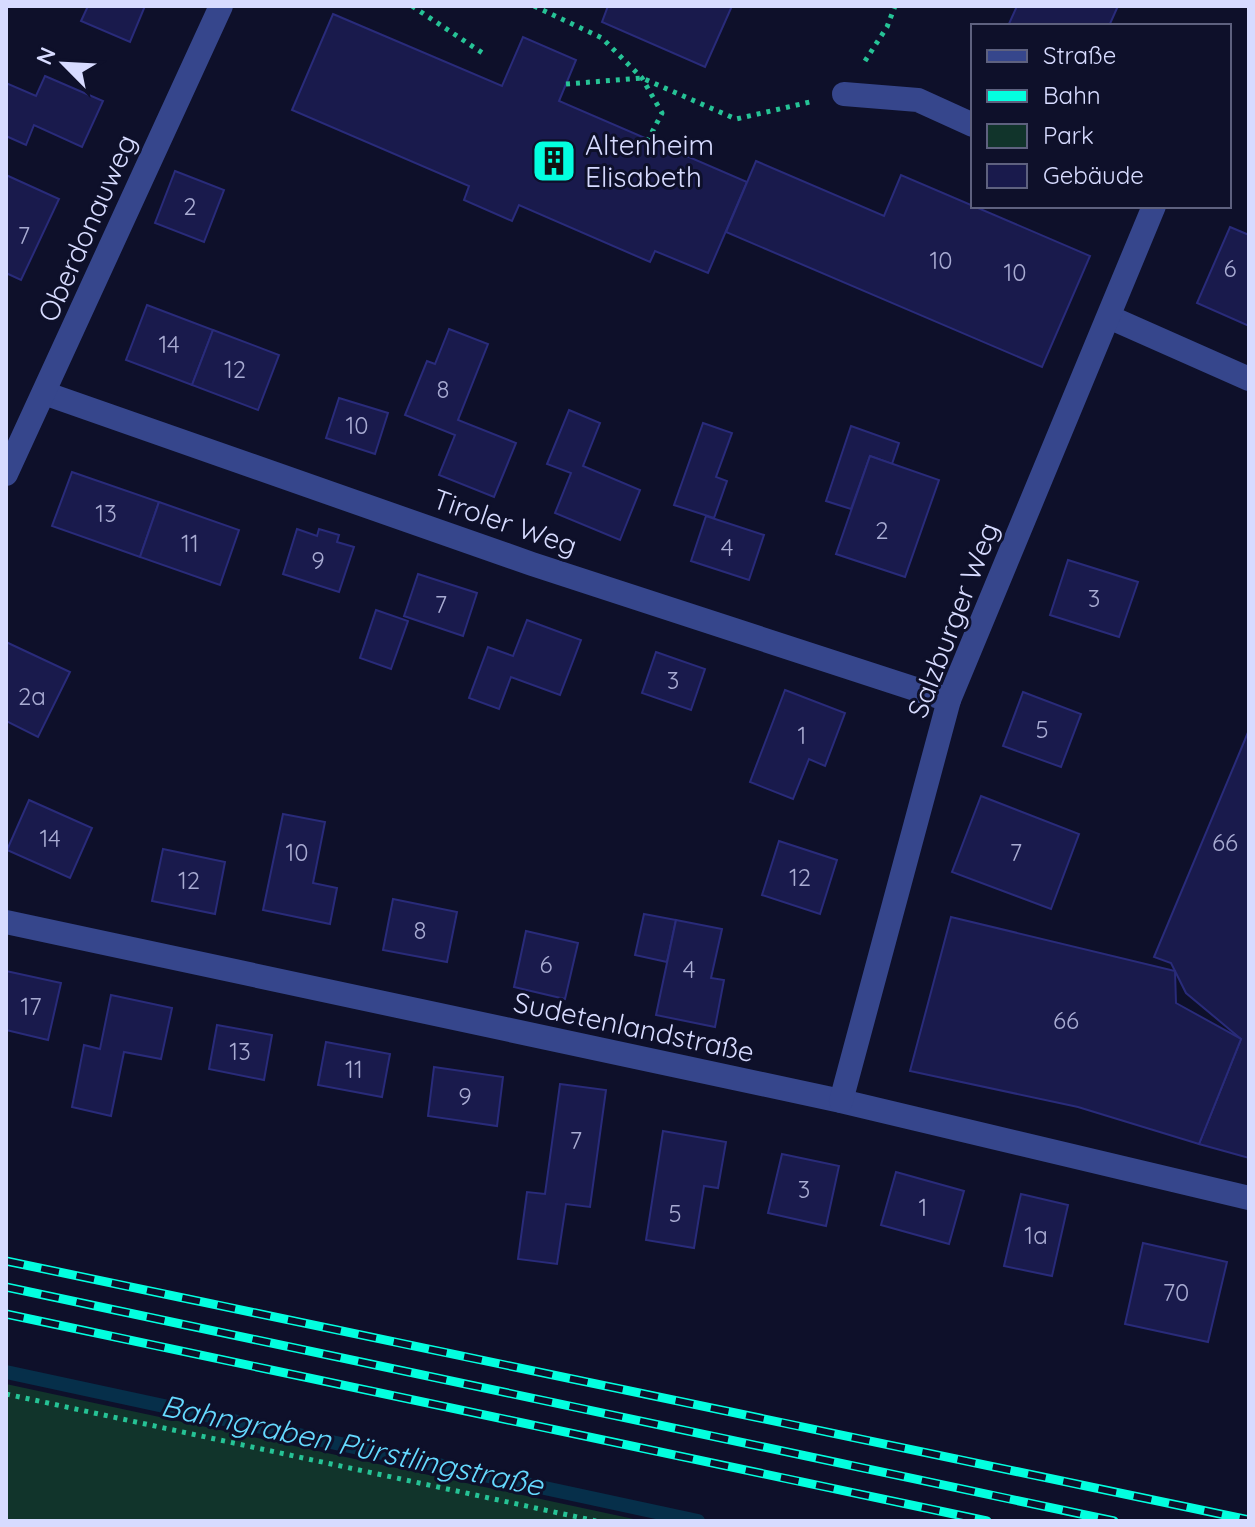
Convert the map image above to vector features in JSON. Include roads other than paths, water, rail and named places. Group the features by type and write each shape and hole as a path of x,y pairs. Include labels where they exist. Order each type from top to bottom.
{"street":[{"name":"Oberdonauweg","path":"6,474 221,6"},
{"path":"844,94 918,100 971,124"},
{"name":"Salzburger Weg","path":"841,1101 949,700 1153,208"},
{"path":"1109,317 1249,379"},
{"name":"Tiroler Weg","path":"44,393 532,564 949,700"},
{"name":"Sudetenlandstraße","path":"6,922 841,1101 1249,1198"}],"waterway":[{"name":"Bahngraben Pürstlingstraße","path":"6,1372 698,1521"}],"railway":[{"path":"6,1261 1249,1520"},
{"path":"6,1287 1114,1521"},
{"path":"6,1314 987,1521"}],"place":[{"name":"Altenheim Elisabeth","path":"554,161"}]}
